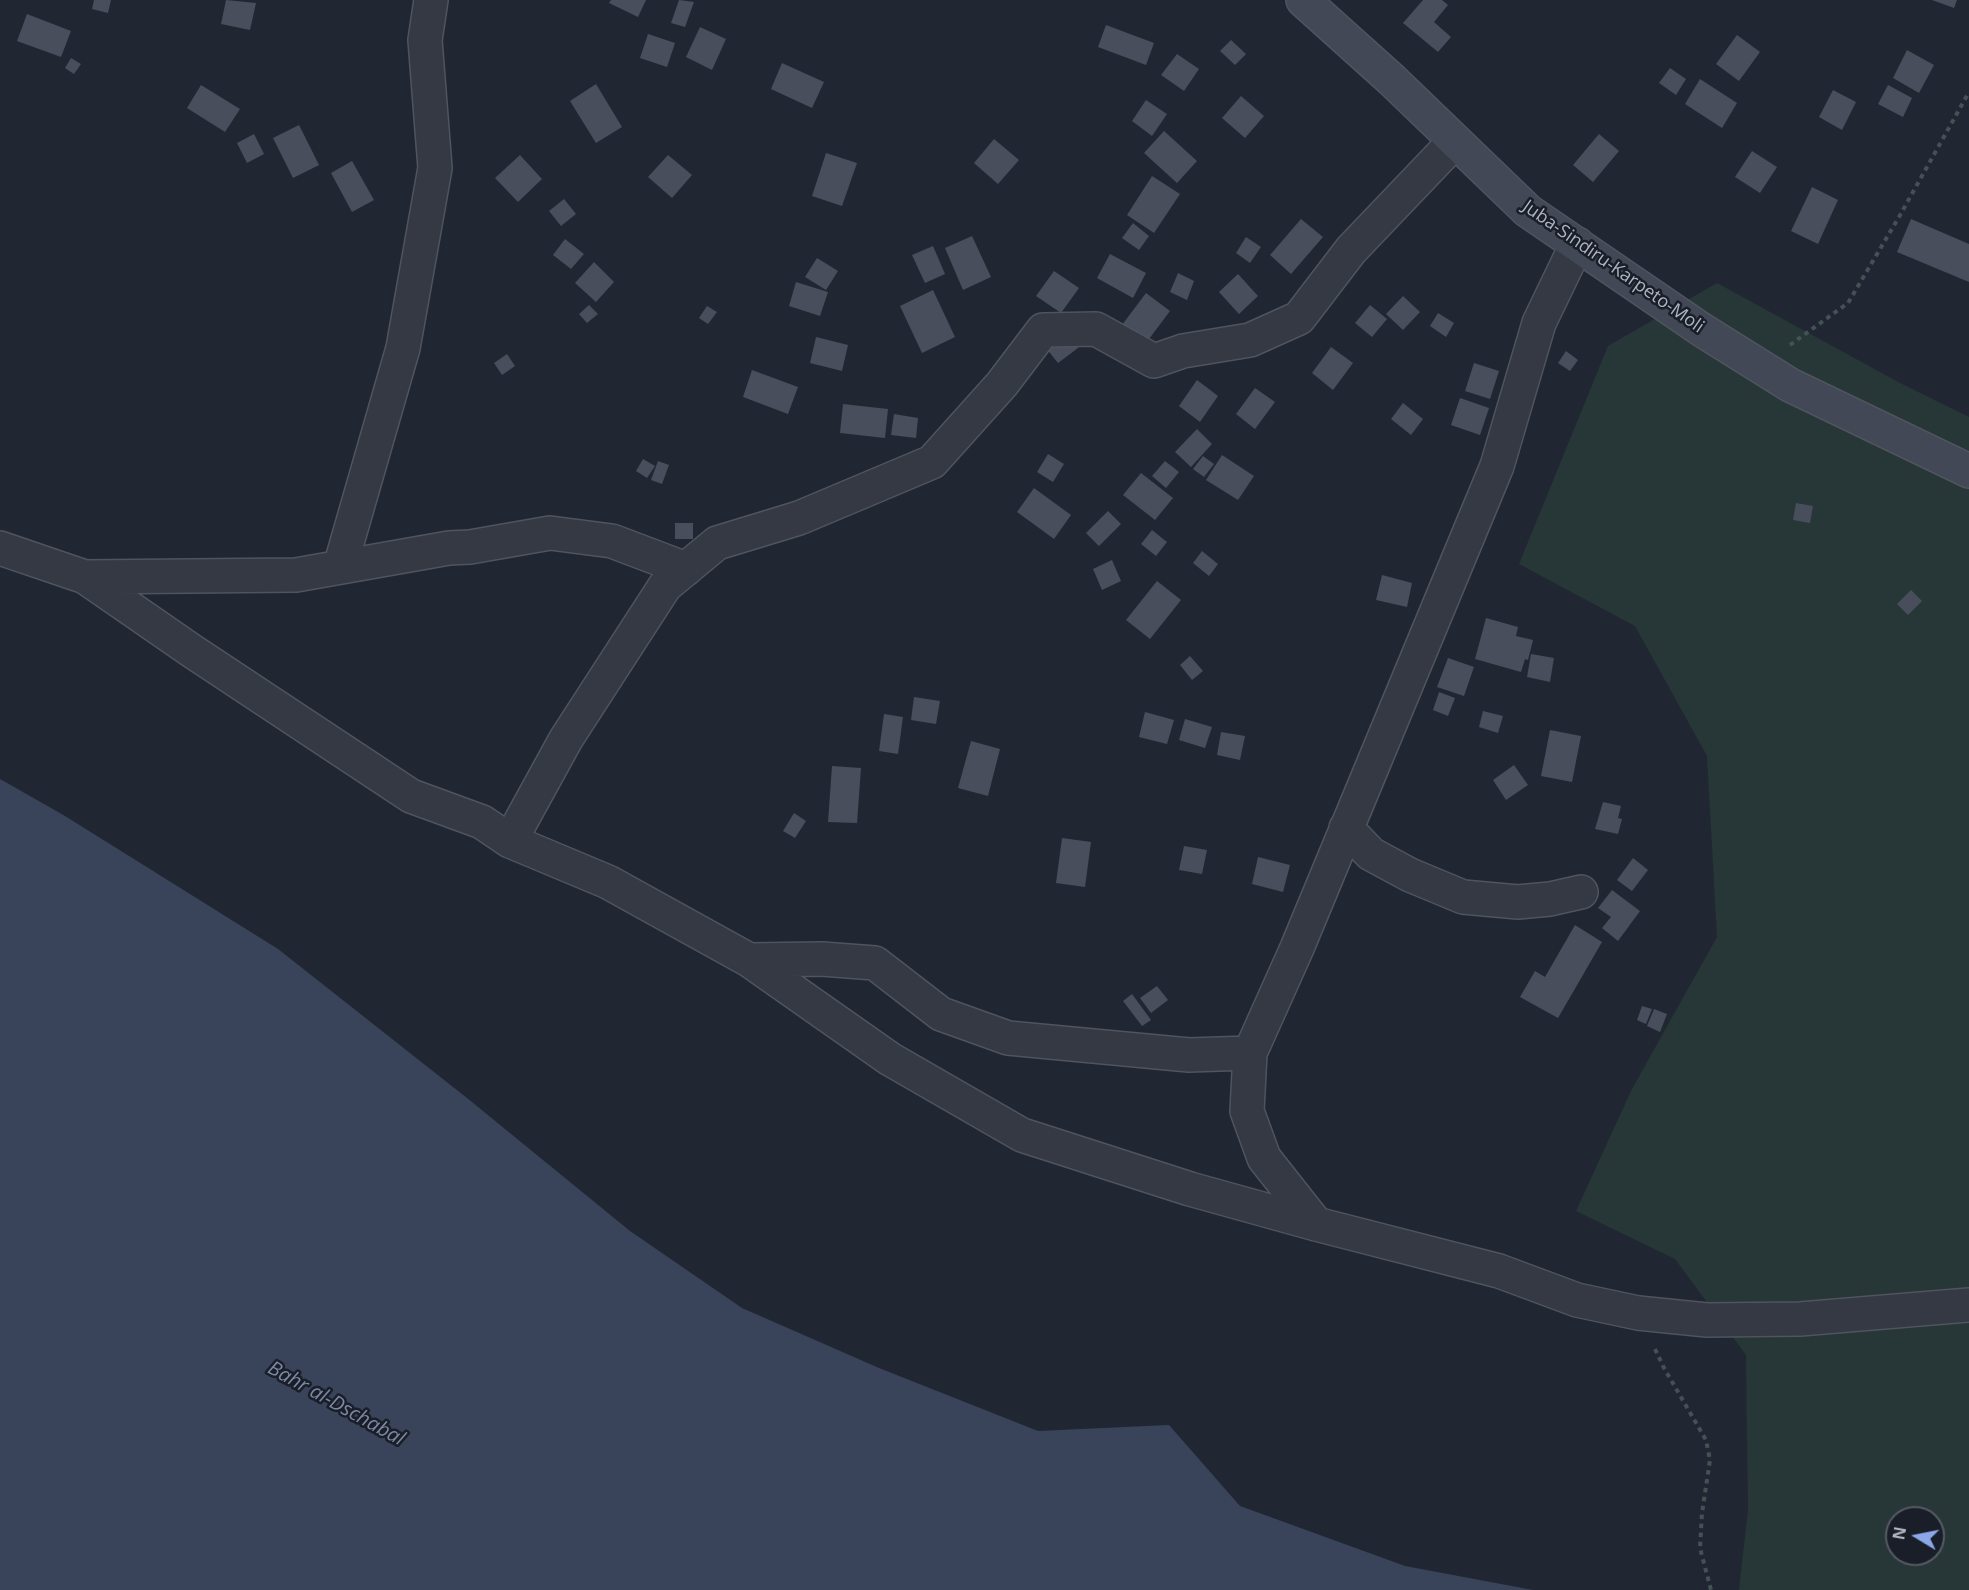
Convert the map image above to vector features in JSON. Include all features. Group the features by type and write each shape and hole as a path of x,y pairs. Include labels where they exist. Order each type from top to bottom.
{"main road":[{"name":"Juba-Sindiru-Karpeto-Moli","path":"1303,0 1528,211 1702,330 1790,385 1969,471"}],"street":[{"path":"340,567 403,348 435,168 425,40 431,0"},
{"path":"510,841 566,739 665,586 717,543 799,518 932,462 1002,384 1042,330 1096,329 1154,361 1183,351 1250,340 1299,318 1351,250 1455,141"},
{"path":"1316,1224 1264,1158 1247,1111 1250,1053 1297,948 1497,466 1539,323 1577,244"},
{"path":"85,577 296,575 550,533 612,541 686,568"},
{"path":"0,548 85,577 411,796 482,822 510,841 608,882 749,960 890,1059 1022,1135 1190,1189 1499,1271 1577,1300 1638,1313 1707,1320 1800,1319 1969,1305"},
{"path":"1347,828 1371,854 1410,875 1463,897 1518,902 1581,892"},
{"path":"749,960 822,959 875,963 941,1014 1008,1038 1189,1055 1250,1053"}],"path":[{"path":"1761,366 1848,303 1969,92"},
{"path":"1638,1313 1664,1368 1706,1440 1710,1460 1702,1513 1700,1548 1711,1590"}],"shaded area":[{"path":"1717,283 1900,383 1969,417 1969,1590 1739,1590 1748,1510 1746,1355 1675,1259 1576,1211 1632,1089 1717,937 1707,756 1635,626 1519,564 1608,346"}],"water":[{"name":"Bahr al-Dschabal","path":"0,779 65,816 278,949 467,1098 630,1231 742,1308 879,1368 1038,1431 1169,1425 1240,1506 1405,1566 1533,1590 0,1590"}],"building":[{"path":"94,0 111,0 108,13 92,9"},
{"path":"226,0 256,3 250,30 221,24"},
{"path":"611,0 646,0 638,17 609,3"},
{"path":"679,0 694,2 685,27 671,23"},
{"path":"1423,0 1442,0 1448,5 1434,22 1451,37 1438,52 1403,23"},
{"path":"1932,0 1957,0 1954,8"},
{"path":"27,14 71,31 61,57 17,41"},
{"path":"1106,25 1154,43 1146,65 1098,47"},
{"path":"700,27 726,39 712,70 686,57"},
{"path":"648,34 675,43 667,67 640,58"},
{"path":"1737,35 1760,52 1739,81 1716,64"},
{"path":"1231,40 1246,54 1235,65 1220,51"},
{"path":"1907,50 1934,65 1919,93 1893,78"},
{"path":"1177,54 1199,69 1184,91 1161,75"},
{"path":"71,58 81,64 74,74 65,68"},
{"path":"782,63 824,82 812,108 771,89"},
{"path":"1670,68 1686,79 1676,95 1659,83"},
{"path":"1700,79 1737,103 1722,128 1685,104"},
{"path":"596,84 622,127 596,143 570,101"},
{"path":"201,85 240,109 225,132 187,108"},
{"path":"1888,85 1912,98 1903,117 1878,104"},
{"path":"1833,90 1856,102 1842,130 1819,117"},
{"path":"1241,96 1264,116 1245,138 1222,118"},
{"path":"1146,100 1167,114 1152,136 1132,121"},
{"path":"299,125 319,165 293,178 273,138"},
{"path":"1164,131 1197,161 1177,183 1144,153"},
{"path":"254,134 264,154 247,163 237,143"},
{"path":"1599,134 1619,151 1593,182 1573,165"},
{"path":"994,139 1019,160 998,184 974,163"},
{"path":"1752,151 1777,167 1760,193 1735,177"},
{"path":"826,153 857,163 842,206 812,196"},
{"path":"520,155 542,179 518,202 495,178"},
{"path":"668,155 692,175 672,198 648,177"},
{"path":"352,161 374,200 352,212 331,173"},
{"path":"1152,176 1180,194 1154,233 1127,215"},
{"path":"1812,187 1838,200 1818,244 1791,231"},
{"path":"564,199 576,214 561,226 549,211"},
{"path":"1301,219 1323,237 1291,274 1270,255"},
{"path":"1911,219 1969,244 1969,282 1897,252"},
{"path":"1133,223 1149,236 1139,250 1122,238"},
{"path":"972,236 991,277 963,290 945,248"},
{"path":"1246,237 1261,247 1250,263 1236,253"},
{"path":"565,239 584,254 571,269 553,255"},
{"path":"933,246 945,274 925,283 912,255"},
{"path":"1110,254 1146,273 1133,298 1097,278"},
{"path":"817,258 838,271 826,290 805,277"},
{"path":"594,262 614,282 596,302 575,283"},
{"path":"1054,271 1079,288 1061,313 1036,296"},
{"path":"1178,273 1194,281 1187,300 1170,292"},
{"path":"1238,274 1258,296 1239,314 1219,292"},
{"path":"796,282 828,292 820,316 789,306"},
{"path":"933,290 955,337 922,353 900,306"},
{"path":"1146,293 1170,311 1140,351 1116,333"},
{"path":"1403,296 1420,312 1403,330 1386,314"},
{"path":"589,305 598,314 587,323 579,314"},
{"path":"1370,305 1387,319 1372,337 1355,323"},
{"path":"707,306 717,312 708,324 699,318"},
{"path":"1438,313 1454,323 1446,337 1430,326"},
{"path":"1066,332 1078,348 1058,363 1046,348"},
{"path":"816,337 848,345 842,371 810,363"},
{"path":"1331,347 1353,363 1333,390 1312,373"},
{"path":"1566,351 1578,360 1570,371 1558,363"},
{"path":"507,354 515,366 502,375 494,363"},
{"path":"1474,363 1499,371 1490,399 1465,391"},
{"path":"752,370 798,387 788,414 743,397"},
{"path":"1197,380 1218,396 1200,422 1179,406"},
{"path":"1255,388 1275,402 1255,429 1236,414"},
{"path":"1460,398 1489,408 1480,435 1451,425"},
{"path":"1403,403 1423,419 1411,435 1391,419"},
{"path":"843,404 888,409 885,438 840,433"},
{"path":"894,414 918,418 916,438 891,435"},
{"path":"1197,429 1212,444 1191,467 1175,452"},
{"path":"1048,454 1064,464 1053,482 1037,472"},
{"path":"1222,455 1254,476 1238,500 1206,480"},
{"path":"1203,456 1214,464 1204,477 1193,469"},
{"path":"643,459 655,466 647,478 636,471"},
{"path":"658,461 669,465 662,484 651,480"},
{"path":"1165,461 1179,472 1166,488 1152,476"},
{"path":"1141,473 1173,498 1155,520 1123,495"},
{"path":"1034,488 1071,515 1054,539 1017,512"},
{"path":"1796,503 1813,506 1810,523 1793,520"},
{"path":"1108,511 1121,524 1099,546 1086,533"},
{"path":"675,523 693,523 693,539 675,539"},
{"path":"1152,530 1167,542 1156,556 1141,544"},
{"path":"1202,551 1218,564 1209,576 1193,563"},
{"path":"1112,560 1121,581 1102,590 1093,569"},
{"path":"1382,575 1412,583 1407,607 1376,600"},
{"path":"1157,581 1181,600 1150,639 1126,620"},
{"path":"1911,590 1922,601 1908,615 1897,604"},
{"path":"1486,618 1518,627 1516,636 1533,640 1528,660 1525,659 1521,672 1475,659"},
{"path":"1531,654 1554,658 1550,682 1527,677"},
{"path":"1190,656 1203,671 1192,680 1180,665"},
{"path":"1448,658 1474,667 1464,696 1437,687"},
{"path":"1439,692 1455,698 1448,716 1433,710"},
{"path":"914,697 940,701 936,724 911,720"},
{"path":"1483,711 1503,716 1498,733 1479,727"},
{"path":"1145,712 1174,720 1167,744 1139,737"},
{"path":"884,714 903,717 898,754 879,751"},
{"path":"1185,719 1212,727 1205,748 1179,740"},
{"path":"1550,730 1581,736 1572,782 1541,776"},
{"path":"1221,732 1245,736 1240,760 1217,755"},
{"path":"971,741 1000,749 988,796 958,788"},
{"path":"1514,765 1528,785 1506,800 1493,780"},
{"path":"832,766 861,768 857,823 828,822"},
{"path":"1603,802 1621,806 1618,818 1622,819 1618,834 1595,829"},
{"path":"794,813 806,821 795,838 783,831"},
{"path":"1062,838 1091,842 1085,887 1056,883"},
{"path":"1184,846 1207,850 1202,874 1179,870"},
{"path":"1258,857 1290,865 1283,892 1252,884"},
{"path":"1633,858 1648,870 1632,891 1617,880"},
{"path":"1612,890 1640,911 1618,941 1602,928 1611,917 1598,908"},
{"path":"1575,925 1602,942 1558,1018 1520,997 1535,971 1545,977"},
{"path":"1157,986 1168,1000 1151,1013 1140,998"},
{"path":"1132,994 1151,1020 1142,1026 1123,1001"},
{"path":"1642,1006 1652,1009 1646,1024 1637,1020"},
{"path":"1654,1009 1667,1014 1660,1032 1647,1026"}]}
